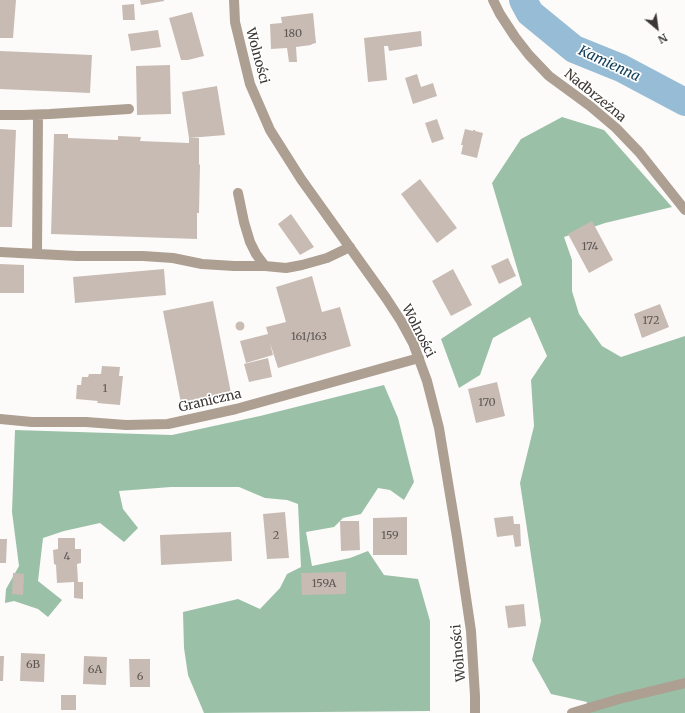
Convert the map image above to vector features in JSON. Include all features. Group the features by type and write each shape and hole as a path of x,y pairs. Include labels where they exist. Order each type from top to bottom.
{"street":[{"name":"Wolności","path":"234,0 235,22 250,84 270,130 301,179 401,321 413,343 427,381 439,428 471,631 475,713"},
{"name":"Nadbrzeżna","path":"494,0 500,14 515,37 549,76 590,106 616,128 639,152 685,210"},
{"path":"0,115 38,115 128,110"},
{"path":"37,254 38,115"},
{"path":"238,193 250,242 256,254 265,266"},
{"path":"0,252 77,256 143,256 173,258 202,264 286,268 327,258 350,247"},
{"name":"Graniczna","path":"0,419 32,422 86,422 126,425 168,424 236,410 419,358"},
{"path":"572,713 619,699 685,683"}],"green space":[{"path":"562,117 604,130 672,207 605,223 564,237 572,260 572,291 579,314 602,346 621,357 685,336 685,713 584,713 587,702 551,694 532,660 541,621 520,483 534,426 531,380 547,356 530,317 493,338 480,375 459,388 441,339 522,285 492,183 521,139"},
{"path":"384,385 398,418 414,482 404,500 390,490 378,488 361,514 343,518 334,527 306,532 312,566 350,558 368,551 384,575 418,579 430,621 430,711 204,713 188,675 184,648 183,612 238,599 260,609 280,588 287,574 301,567 298,504 287,500 265,498 239,487 171,487 119,491 123,509 138,528 124,542 100,523 64,531 43,538 38,581 62,600 48,617 38,609 14,601 5,603 6,589 19,566 12,512 15,430 172,435 260,416"}],"building":[{"path":"0,0 16,0 13,38 0,38"},
{"path":"140,0 164,0 164,1 141,5"},
{"path":"134,4 135,20 123,20 122,5"},
{"path":"192,12 204,56 181,60 169,18"},
{"path":"313,13 316,43 296,47 297,62 289,62 287,48 271,49 270,24 282,23 281,17"},
{"path":"158,30 161,47 131,51 128,34"},
{"path":"421,31 422,46 389,51 388,46 384,46 387,80 368,82 364,38"},
{"path":"0,51 92,55 90,93 0,89"},
{"path":"170,65 171,114 137,115 136,66"},
{"path":"417,74 421,87 433,83 437,96 413,104 405,78"},
{"path":"217,86 225,135 189,138 182,92"},
{"path":"437,119 444,139 432,143 425,123"},
{"path":"0,129 16,130 12,227 0,227"},
{"path":"465,129 483,133 477,158 461,154 463,145 461,145"},
{"path":"54,134 68,134 68,138 118,140 118,136 141,137 140,141 189,143 189,138 199,138 200,165 197,239 51,234"},
{"path":"420,179 457,228 437,243 401,194"},
{"path":"291,214 314,247 300,255 278,224"},
{"path":"592,221 613,260 589,273 568,234"},
{"path":"508,258 516,276 499,284 491,266"},
{"path":"0,264 24,265 24,293 0,293"},
{"path":"164,269 166,295 75,303 73,277"},
{"path":"453,269 472,305 451,316 432,281"},
{"path":"312,276 322,312 340,307 351,346 278,368 270,343 273,355 246,363 240,341 268,334 266,327 286,322 276,287"},
{"path":"213,301 231,393 181,403 163,311"},
{"path":"660,304 669,327 642,338 634,314"},
{"path":"240,321 245,326 240,331 235,326"},
{"path":"268,358 272,377 249,382 244,364"},
{"path":"102,366 120,367 119,376 123,376 120,405 76,399 77,385 81,385 82,377 88,377 89,374 101,374"},
{"path":"497,382 505,416 476,423 468,389"},
{"path":"285,512 289,558 267,559 263,514"},
{"path":"513,516 514,524 520,524 521,546 515,547 513,535 497,537 494,518"},
{"path":"407,517 407,555 373,555 373,518"},
{"path":"340,521 359,521 360,550 341,551"},
{"path":"231,532 232,561 161,565 160,535"},
{"path":"58,538 75,538 75,549 81,549 81,563 77,564 78,582 83,582 83,599 74,598 74,582 57,583 53,550 58,549"},
{"path":"0,539 7,539 6,563 0,563"},
{"path":"346,572 346,594 302,595 301,573"},
{"path":"13,573 24,574 23,595 12,594"},
{"path":"524,604 526,626 508,628 505,606"},
{"path":"21,653 45,654 44,682 20,681"},
{"path":"0,656 4,656 3,681 0,681"},
{"path":"84,656 107,657 106,685 83,684"},
{"path":"129,659 150,659 150,687 130,687"},
{"path":"61,695 76,695 76,710 61,710"}],"waterway":[{"name":"Kamienna","path":"523,0 530,13 574,49 621,68 685,102"}]}
